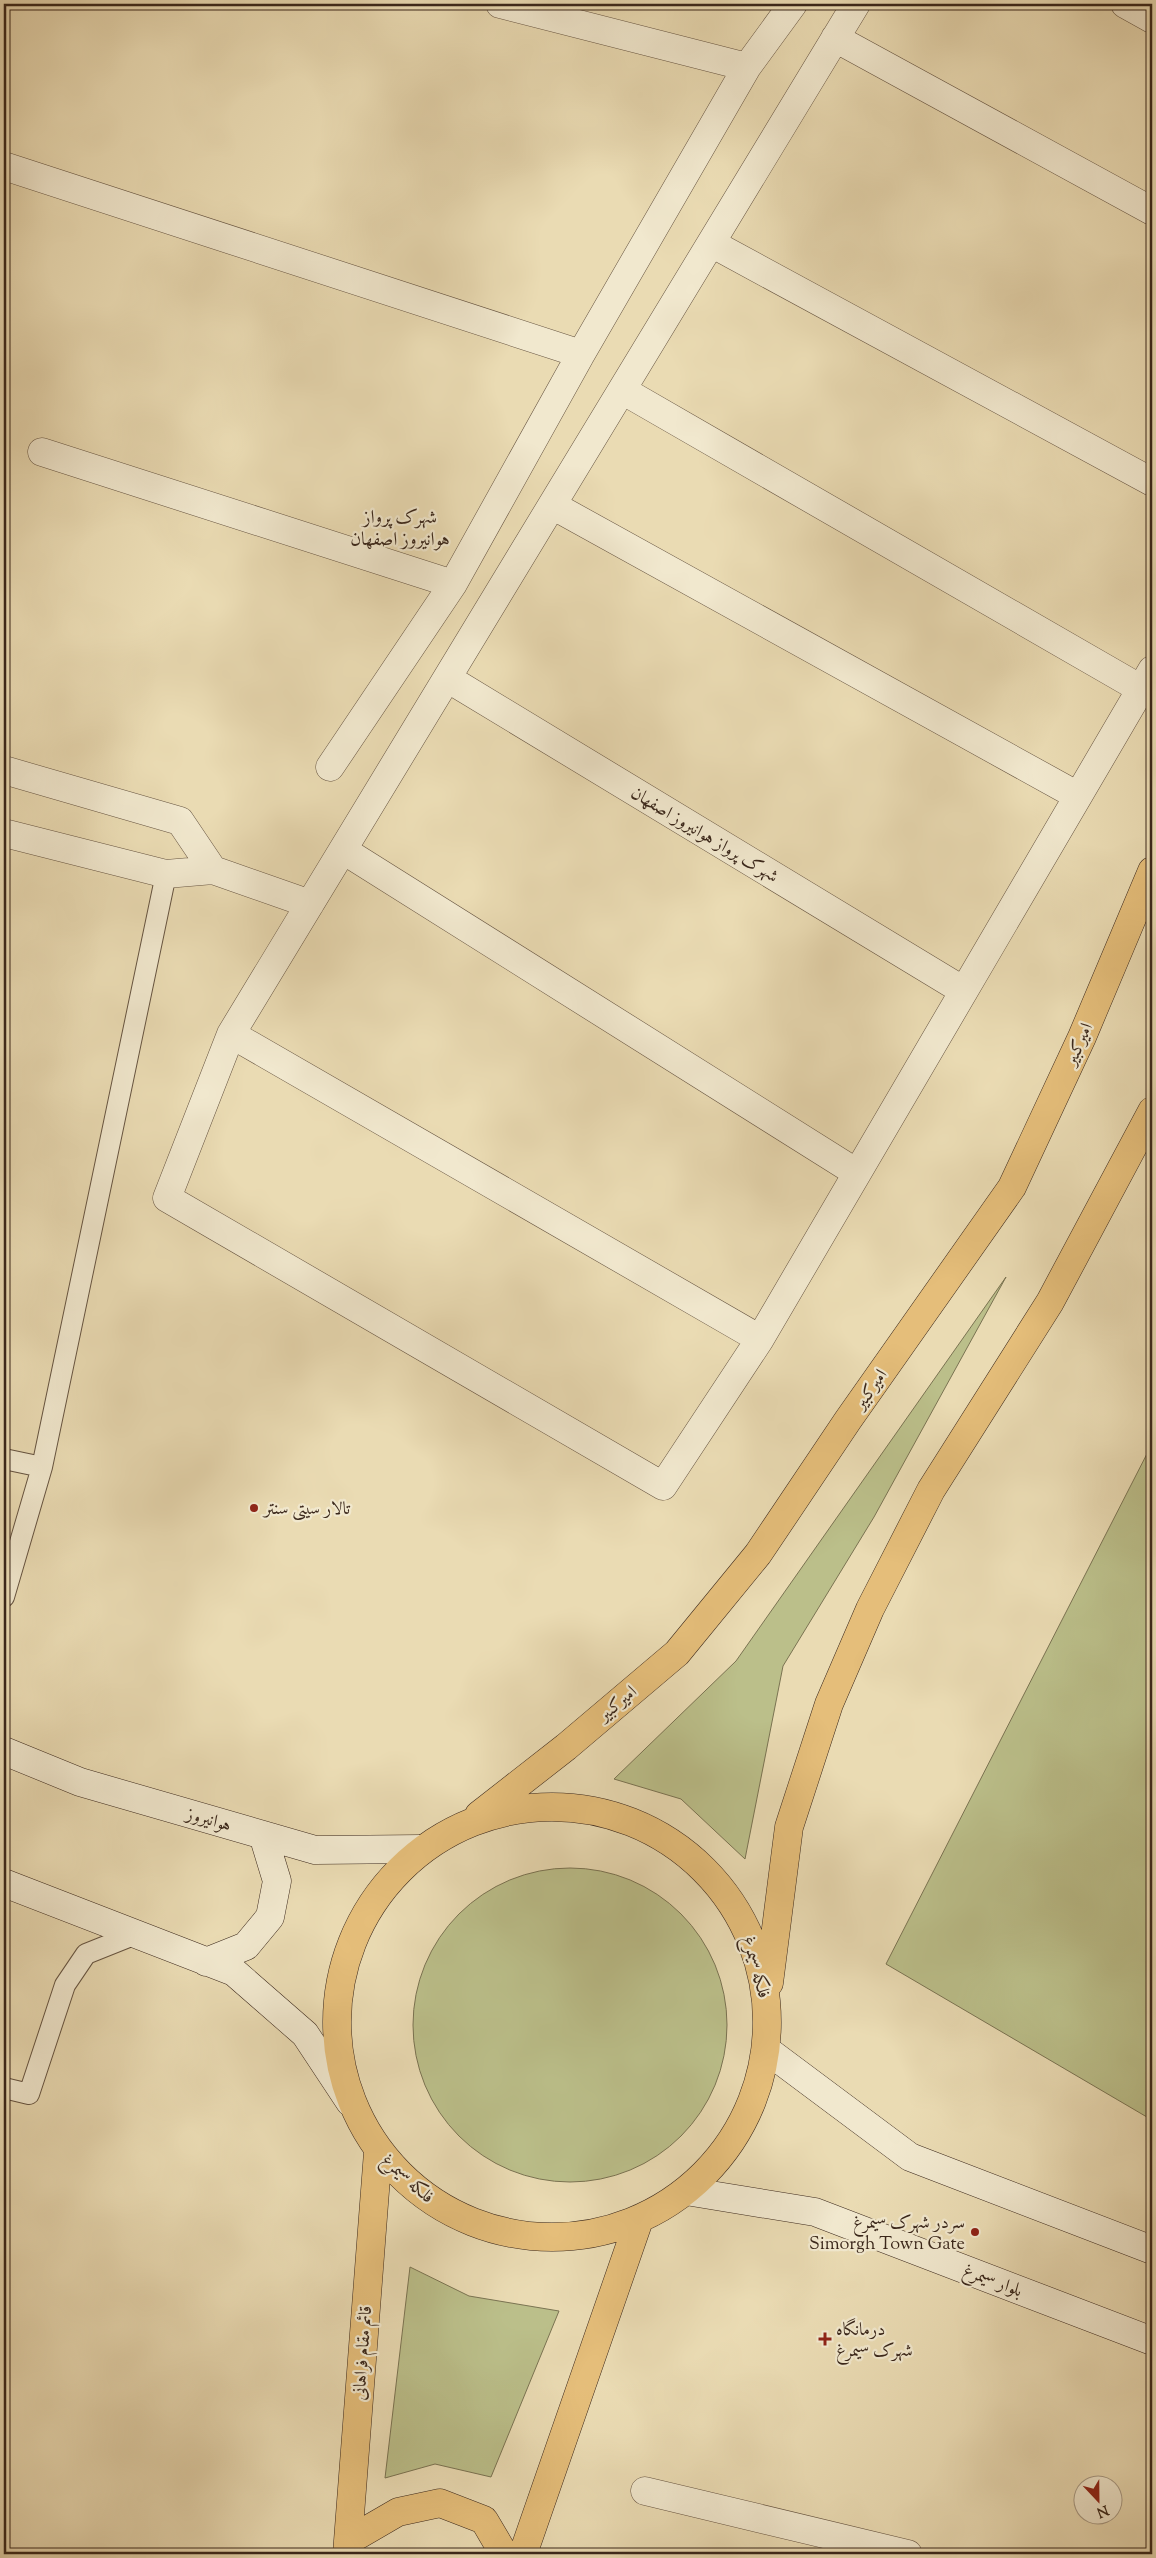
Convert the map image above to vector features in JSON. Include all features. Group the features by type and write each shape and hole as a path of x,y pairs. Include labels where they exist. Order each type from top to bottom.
{"main road":[{"name":"امیرکبیر","path":"470,1821 566,1747 677,1653 758,1554 854,1412 1012,1187 1082,1037 1152,871"},
{"path":"768,1994 788,1827 832,1695 870,1609 931,1490 1050,1302 1152,1111"},
{"name":"فلکه سیمرغ","path":"535,1806 601,1810 662,1835 713,1876 750,1932 768,1994 768,2051 752,2104 725,2152 686,2192 639,2220 568,2238 496,2231 431,2202 378,2152 350,2102 336,2048 337,1991 352,1936 382,1888 422,1849 470,1821 535,1806"},
{"name":"قائم مقام فراهانی","path":"347,2548 378,2152"},
{"path":"523,2554 639,2220"},
{"path":"347,2548 398,2512 440,2503 484,2520 504,2554"}],"street":[{"path":"500,4 747,67"},
{"path":"330,768 453,584 581,354 747,67 793,4"},
{"path":"622,390 1146,680 760,1339 663,1486 167,1198 231,1034 856,4"},
{"path":"1124,4 1152,19"},
{"path":"836,38 1152,212"},
{"path":"4,166 581,354"},
{"path":"711,243 1152,482"},
{"path":"42,452 453,584"},
{"path":"552,505 1078,796"},
{"name":"شهرک پرواز هوانیروز اصفهان","path":"447,678 964,990"},
{"path":"4,770 180,821 213,870"},
{"path":"4,833 166,874 213,870 310,904"},
{"path":"343,850 857,1174"},
{"path":"231,1034 760,1339"},
{"name":"هوانیروز","path":"4,1750 80,1782 315,1850 422,1849"},
{"path":"206,1962 246,1946 270,1916 277,1881 263,1835"},
{"path":"4,1883 234,1972 304,2034 350,2102"},
{"path":"768,2051 910,2157 1152,2250"},
{"name":"بلوار سیمرغ","path":"686,2192 815,2212 1152,2340"},
{"path":"645,2491 908,2554"}],"lane":[{"path":"4,1597 42,1467 166,874"},
{"path":"4,1459 42,1467"},
{"path":"4,2088 29,2094 65,1985 86,1954 136,1934"}],"green space":[{"path":"1006,1277 874,1517 783,1666 745,1859 681,1799 614,1779 736,1661"},
{"path":"1152,1444 1152,2120 886,1964"},
{"path":"570,1868 601,1871 630,1880 657,1895 681,1914 700,1938 715,1965 724,1994 727,2025 724,2056 715,2085 700,2112 681,2136 657,2155 630,2170 601,2179 570,2182 539,2179 510,2170 483,2155 459,2136 440,2112 425,2085 416,2056 413,2025 416,1994 425,1965 440,1938 459,1914 483,1895 510,1880 539,1871"},
{"path":"410,2267 469,2296 559,2311 491,2477 435,2464 385,2478"}],"place":[{"name":"تالار سیتی سنتر","path":"254,1508"},
{"name":"سردر شهرک سیمرغ Simorgh Town Gate","path":"975,2232"},
{"name":"درمانگاه شهرک سیمرغ","path":"825,2339"}],"district":[{"name":"شهرک پرواز هوانیروز اصفهان","path":"400,527"}]}
